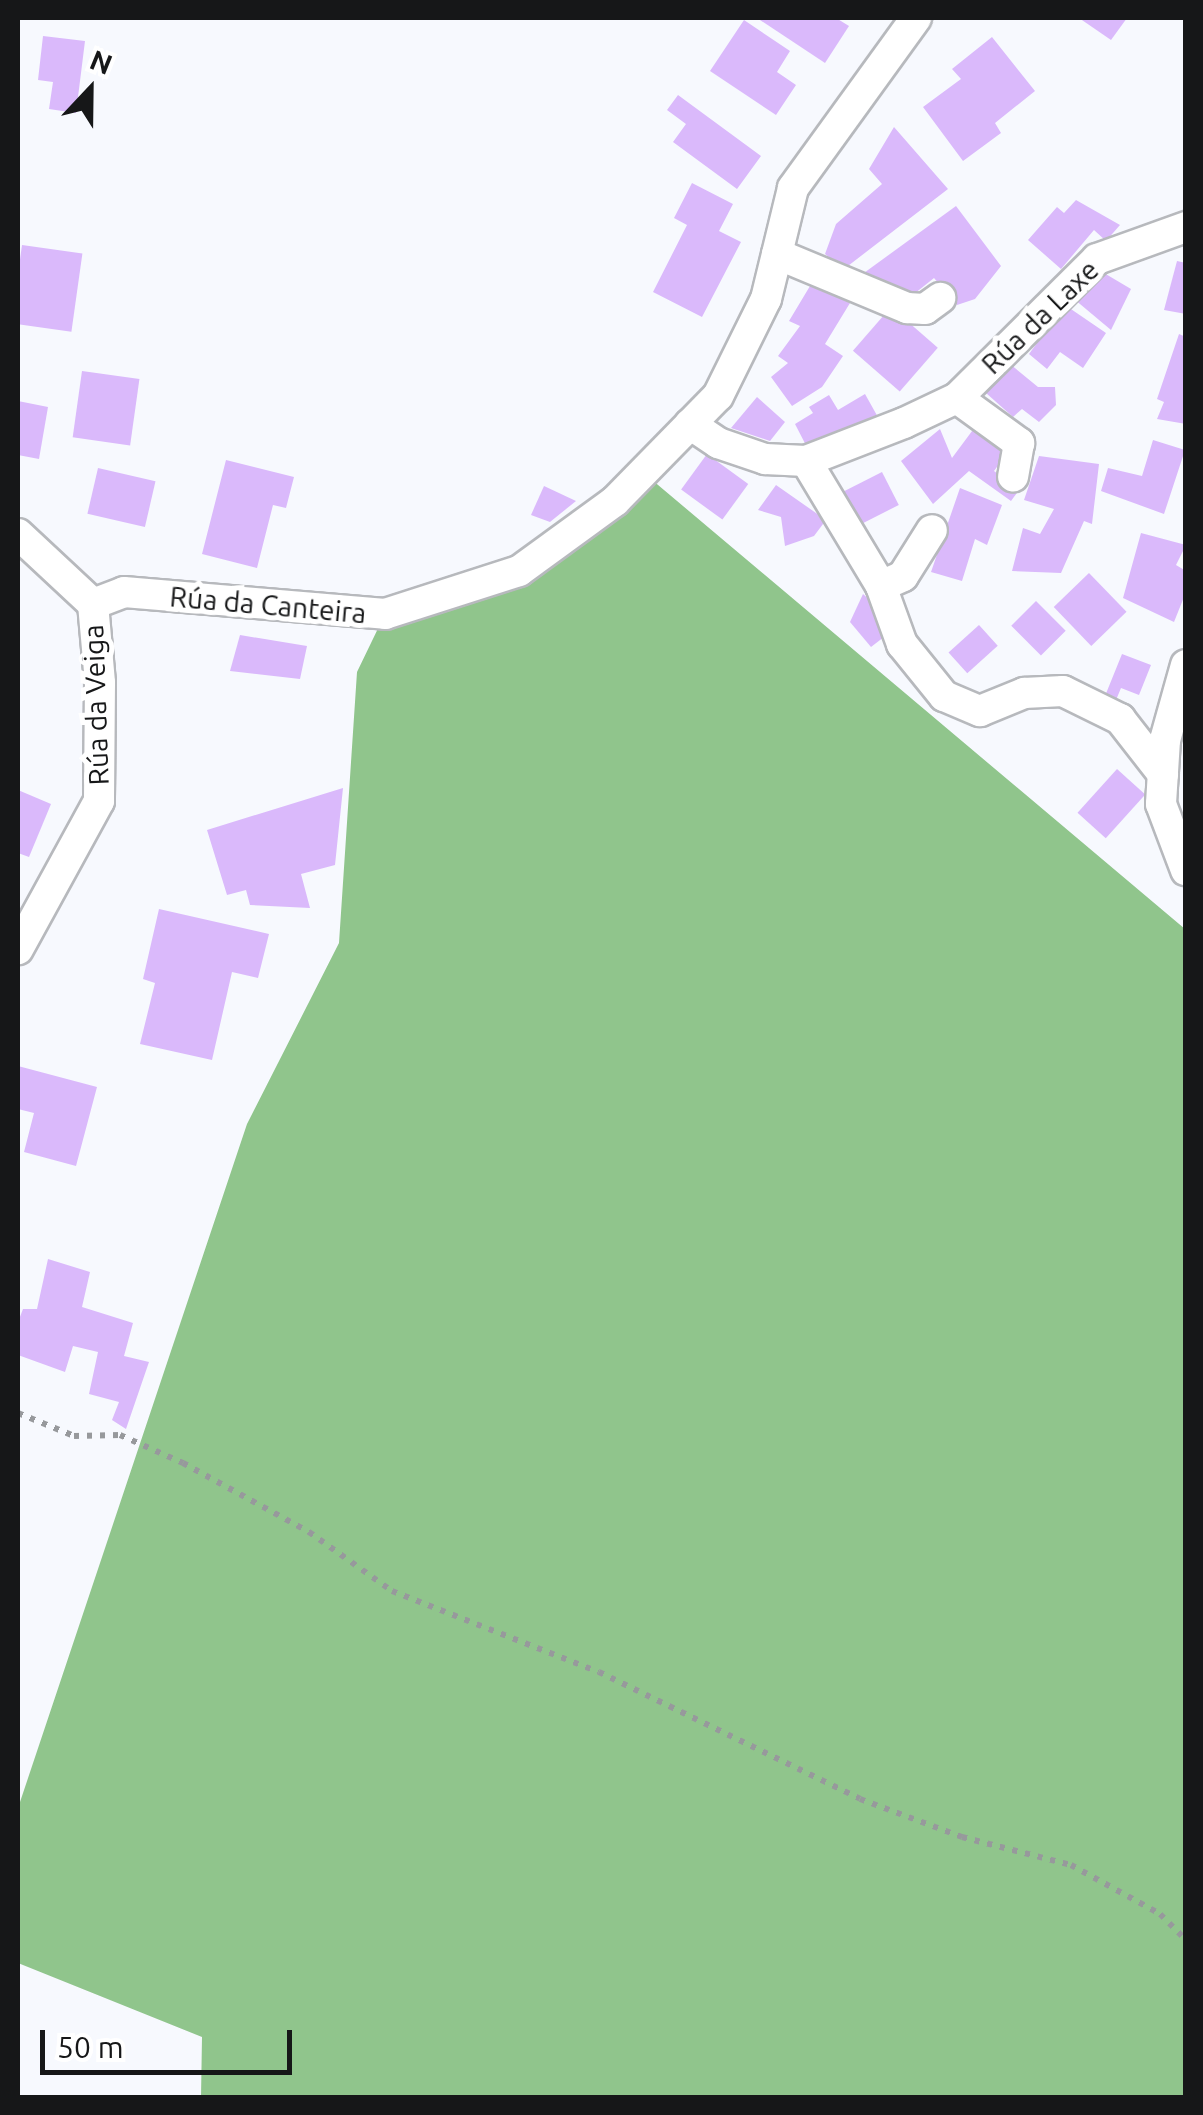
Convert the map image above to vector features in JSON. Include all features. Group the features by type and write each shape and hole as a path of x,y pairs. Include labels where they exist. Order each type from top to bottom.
{"street":[{"name":"Rúa da Canteira","path":"93,604 124,592 385,614 450,598 519,572 614,501 718,396 766,300 793,188 916,18"},
{"name":"Rúa da Laxe","path":"690,424 718,444 764,459 806,460 957,398 1097,259 1186,227"},
{"path":"777,254 908,308 925,309 940,298"},
{"name":"Rúa da Laxe","path":"957,398 1019,443 1013,476"},
{"path":"806,460 881,586 902,644 944,696 980,711 1024,692 1064,691 1120,719 1163,774"},
{"path":"881,586 903,576 932,530"},
{"name":"Rúa da Veiga","path":"18,534 93,604 100,683 99,801 18,949"},
{"path":"1186,664 1163,774 1161,804 1186,870"}],"path":[{"path":"18,1413 74,1436 120,1435 152,1449 309,1532 392,1591 599,1672 860,1800 962,1837 1071,1865 1160,1914 1186,1940"}],"green space":[{"path":"645,474 1185,929 1185,2097 201,2097 202,2037 18,1963 18,1808 247,1124 339,943 357,672 385,614 450,599"}],"building":[{"path":"757,18 836,18 849,26 825,63"},
{"path":"1079,18 1127,18 1111,40"},
{"path":"744,20 790,51 777,72 796,85 776,115 710,71"},
{"path":"43,36 85,41 76,113 49,109 53,82 38,80"},
{"path":"992,37 1035,91 995,123 1001,133 963,161 923,107 961,79 952,69"},
{"path":"678,95 761,156 737,189 673,142 686,124 667,110"},
{"path":"894,127 948,189 844,269 825,254 836,224 882,184 869,169"},
{"path":"692,183 733,204 719,231 741,242 702,317 653,292 687,225 674,218"},
{"path":"1076,200 1120,225 1106,241 1094,230 1061,269 1028,240 1057,207 1064,213"},
{"path":"956,206 1001,266 975,299 957,305 934,278 909,298 857,278"},
{"path":"22,245 82,253 71,332 18,324"},
{"path":"1177,261 1186,263 1186,314 1164,310"},
{"path":"1104,273 1131,289 1111,330 1074,299"},
{"path":"813,281 850,303 825,344 843,356 822,387 792,406 771,377 788,363 778,356 800,326 789,321"},
{"path":"1065,305 1106,333 1083,368 1060,352 1047,369 1029,354"},
{"path":"891,307 938,348 900,391 853,351"},
{"path":"1179,334 1186,337 1186,424 1157,419 1164,402 1157,399"},
{"path":"1010,364 1038,387 1055,387 1056,405 1039,422 1022,409 1013,417 986,393"},
{"path":"82,371 139,379 130,445 73,437"},
{"path":"865,394 879,419 811,455 795,424 813,413 809,407 829,395 838,410"},
{"path":"757,397 785,422 770,441 731,428"},
{"path":"18,401 48,407 39,459 18,455"},
{"path":"978,423 1011,448 994,471 1019,490 1011,501 969,471 933,504 901,461 940,429 952,458"},
{"path":"1153,440 1185,450 1164,514 1101,491 1108,468 1142,476"},
{"path":"707,454 748,484 722,520 681,490"},
{"path":"1039,456 1099,464 1092,524 1084,521 1061,573 1012,571 1023,528 1040,534 1054,509 1024,500"},
{"path":"226,460 294,477 286,508 273,505 257,568 202,554"},
{"path":"98,468 155,481 145,527 87,514"},
{"path":"882,472 899,505 857,526 840,493"},
{"path":"776,485 826,520 814,536 785,546 781,517 758,510"},
{"path":"544,486 576,501 550,522 531,515"},
{"path":"960,488 1002,505 987,545 975,539 962,581 931,572"},
{"path":"1141,533 1186,545 1176,565 1186,571 1186,592 1174,622 1123,598"},
{"path":"1089,573 1127,612 1091,646 1054,607"},
{"path":"863,594 888,616 893,630 871,647 850,622"},
{"path":"1036,601 1066,631 1041,655 1011,626"},
{"path":"979,625 998,646 967,673 949,652"},
{"path":"240,635 307,646 300,679 230,671"},
{"path":"1122,654 1151,665 1139,695 1121,688 1116,700 1105,696"},
{"path":"1117,769 1145,794 1106,838 1078,813"},
{"path":"343,788 335,865 301,874 310,908 250,905 246,890 227,895 207,830"},
{"path":"18,790 51,804 29,857 18,853"},
{"path":"159,909 269,934 258,978 232,972 212,1060 140,1044 155,983 143,979"},
{"path":"18,1066 97,1087 76,1166 24,1152 34,1113 18,1109"},
{"path":"48,1259 90,1272 82,1307 133,1323 124,1356 149,1362 126,1429 112,1420 119,1402 89,1394 98,1352 73,1346 65,1372 18,1355 18,1322 23,1309 37,1309"}]}
